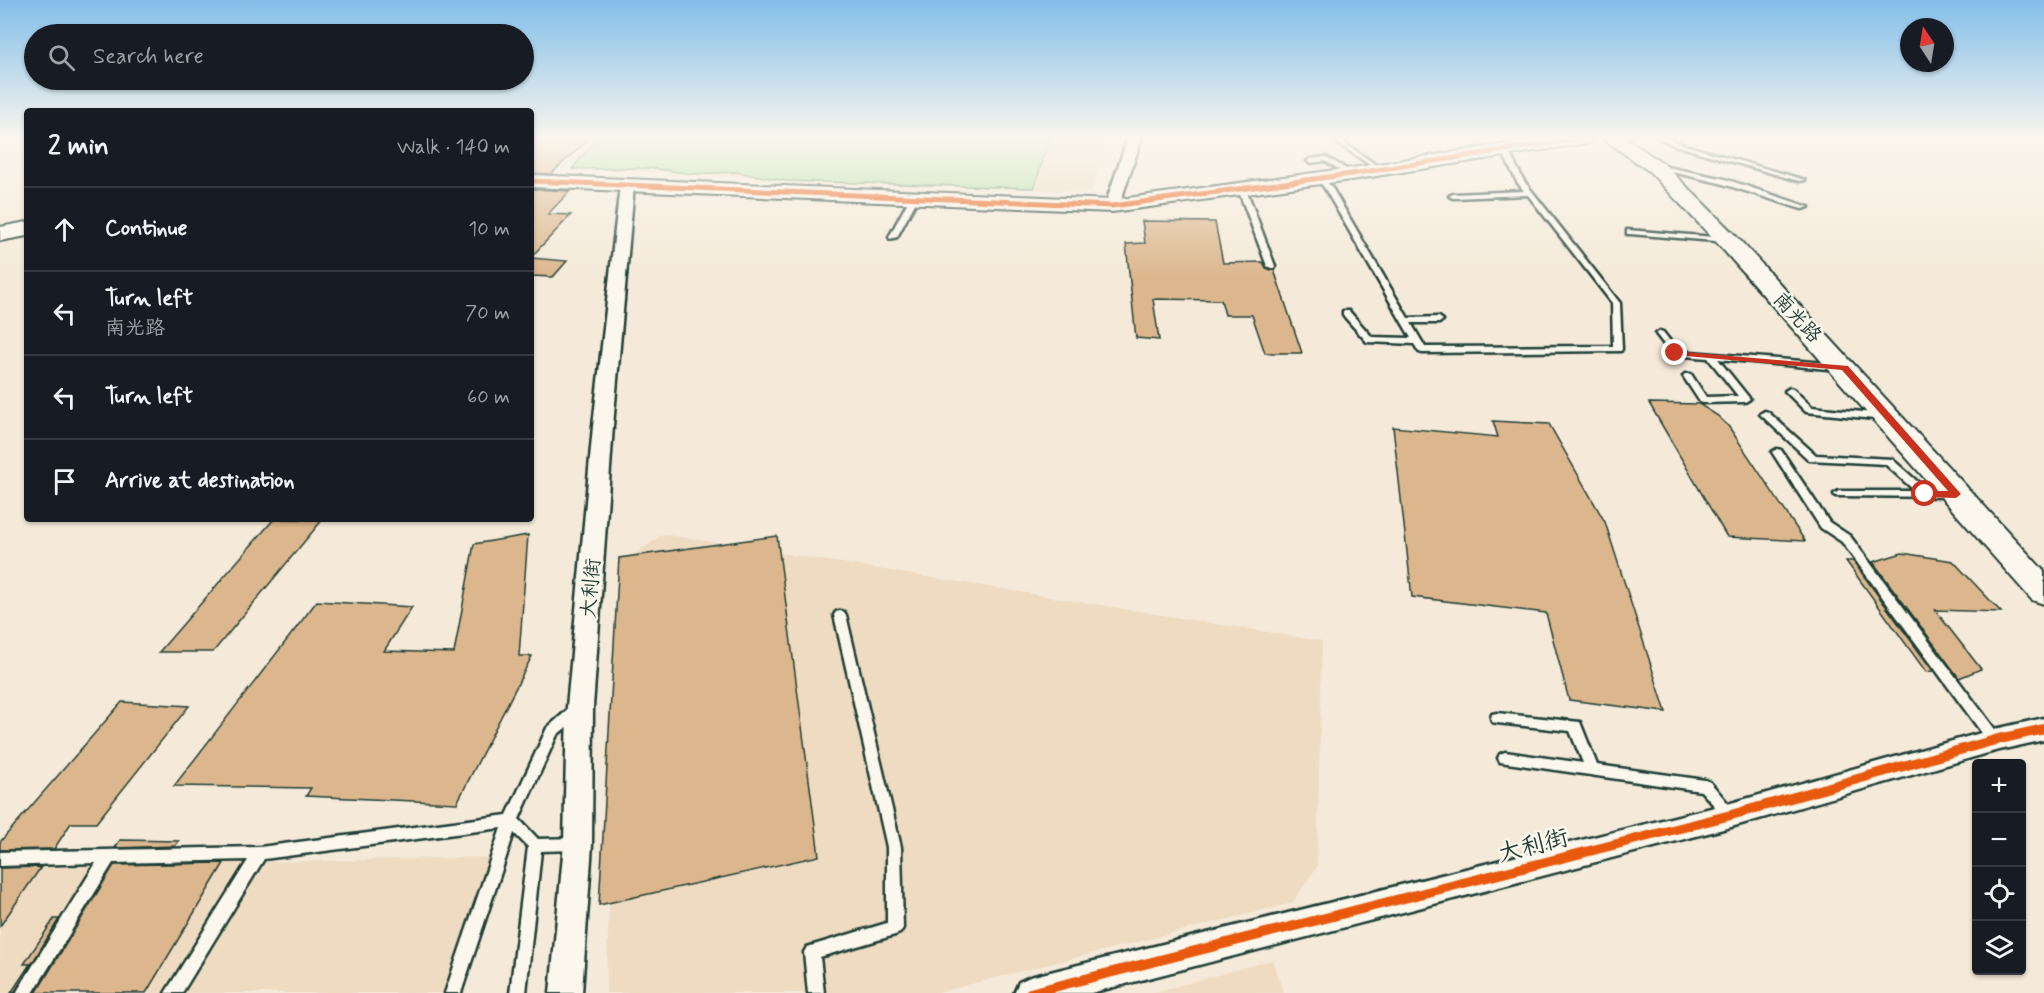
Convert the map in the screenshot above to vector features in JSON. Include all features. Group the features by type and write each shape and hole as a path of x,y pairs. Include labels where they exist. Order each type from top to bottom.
{"street":[{"path":"587,183 1112,206 1242,189 1264,183"},
{"path":"1112,206 1120,183"},
{"name":"南光路","path":"1672,183 1845,368 2044,592"},
{"name":"大利街","path":"566,993 578,844 580,707 603,426 627,185"},
{"path":"0,234 24,230"},
{"name":"大利街","path":"1030,993 1731,815 1995,740 2044,729"}],"lane":[{"path":"1325,183 1422,350 1618,349 1616,303 1524,183"},
{"path":"1726,183 1805,207"},
{"path":"1242,189 1271,266"},
{"path":"1453,196 1529,193"},
{"path":"893,237 915,196"},
{"path":"1630,232 1727,240"},
{"path":"1346,313 1370,340 1416,341"},
{"path":"1404,321 1439,320"},
{"path":"1660,334 1675,353 1845,368"},
{"path":"1688,376 1703,400 1745,399 1711,357"},
{"path":"1790,391 1809,410 1887,417"},
{"path":"1764,414 1813,458 1888,462 1925,494"},
{"path":"1777,452 1826,525 1846,539 1995,740"},
{"path":"1839,494 1956,494"},
{"path":"816,993 812,952 895,928 894,848 840,615"},
{"path":"453,993 511,821 552,732 580,707"},
{"path":"1497,718 1575,726 1592,770"},
{"path":"1505,758 1705,786 1731,815"},
{"path":"511,821 535,845 578,844"},
{"path":"0,859 260,852 511,821"},
{"path":"518,993 535,845"},
{"path":"173,993 260,852"},
{"path":"24,993 109,856"}],"shaded area":[{"path":"896,183 1094,183 1091,192"},
{"path":"663,534 1322,641 1317,867 1292,903 936,993 606,993 621,564"},
{"path":"496,857 449,993 0,993 0,868"},
{"path":"1272,960 1284,993 1152,993"}],"green space":[{"path":"869,183 1035,183 1034,188"}],"building":[{"path":"534,189 570,191 548,214 571,215 534,254"},
{"path":"1142,221 1215,222 1223,263 1263,262 1266,268 1274,270 1302,353 1265,353 1252,315 1225,315 1221,300 1153,299 1159,340 1136,338 1126,244 1145,243"},
{"path":"534,258 567,261 553,277 534,276"},
{"path":"1649,403 1699,404 1718,416 1729,427 1805,541 1727,537"},
{"path":"1493,421 1549,424 1605,522 1666,712 1569,700 1546,613 1412,597 1393,427 1498,437"},
{"path":"271,522 321,522 213,652 159,652"},
{"path":"528,535 519,656 532,656 457,803 306,796 311,788 174,786 317,601 412,607 384,651 454,653 474,544"},
{"path":"777,536 819,856 599,905 619,558"},
{"path":"1902,553 1953,561 2001,612 1935,610 1981,669 1959,678 1873,562"},
{"path":"1846,561 1853,561 1933,671 1926,672"},
{"path":"122,702 189,706 96,823 71,823 54,849 0,850 0,842"},
{"path":"120,840 179,841 175,846 115,848"},
{"path":"224,863 146,993 36,993 114,865"},
{"path":"41,867 0,926 0,868"},
{"path":"54,919 59,919 14,993 11,993 30,964 24,964"}],"cycle path":[{"path":"585,183 1112,206 1281,183"},
{"path":"1030,993 1731,815 1995,740 2044,729"}],"route":[{"path":"1675,353 1845,368 1956,494 1925,494"}]}
